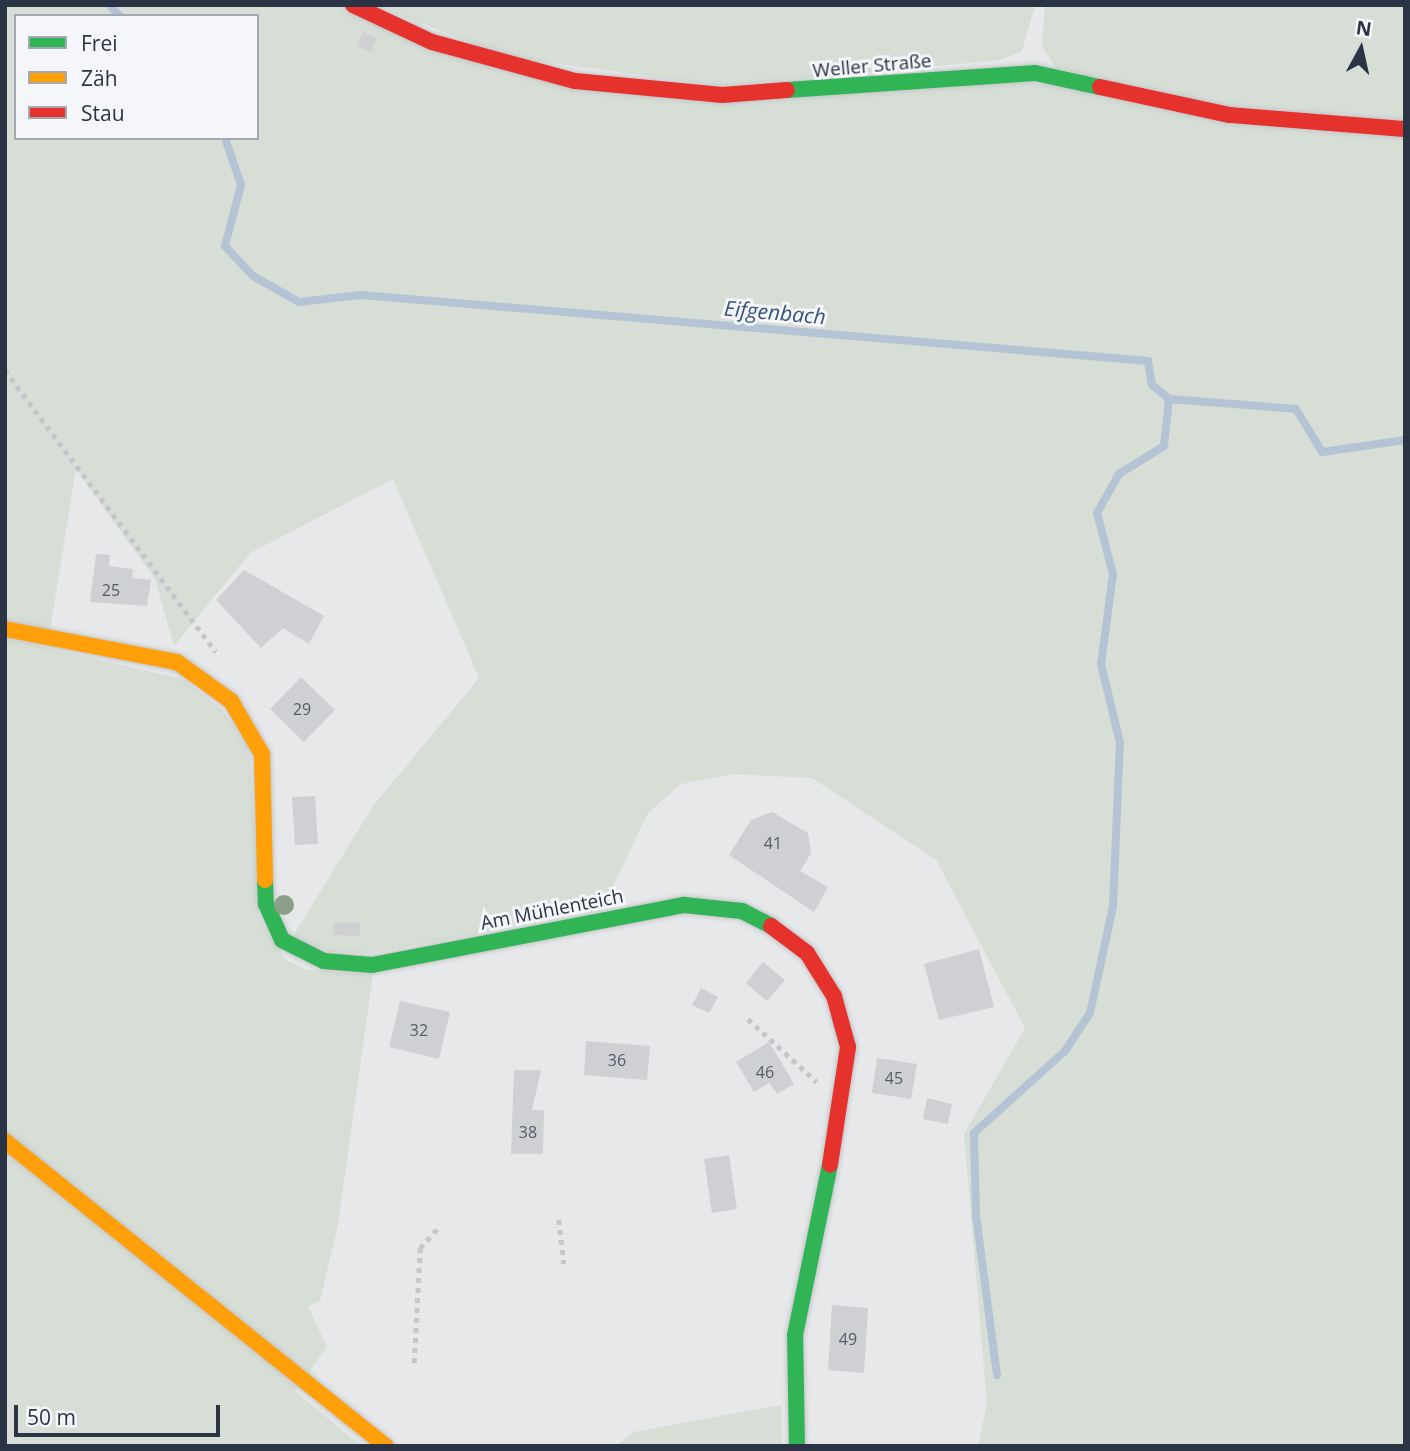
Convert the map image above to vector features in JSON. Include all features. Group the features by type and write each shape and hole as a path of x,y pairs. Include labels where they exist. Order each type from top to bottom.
{"street":[{"name":"Weller Straße","path":"353,5 432,42 575,81 734,94 1035,73 1230,116 1405,129"},
{"name":"Am Mühlenteich","path":"5,629 177,662 231,701 262,754 263,879 282,940 324,961 372,965 684,905 742,911 788,935 834,996 848,1046 846,1086 804,1269 795,1335 797,1446"},
{"path":"5,1141 386,1446"}],"path":[{"path":"5,370 221,659"},
{"path":"748,1019 817,1082 846,1086"},
{"path":"559,1220 564,1264"},
{"path":"414,1363 419,1248 438,1228"}],"shaded area":[{"path":"5,5 342,5 570,85 1032,83 1405,133 1405,1446 978,1446 987,1404 964,1134 1025,1028 936,860 812,778 734,774 681,784 648,813 601,911 372,953 329,952 293,936 373,806 479,678 393,479 250,553 174,646 155,579 76,469 50,630 5,623"},
{"path":"374,5 1035,5 1022,51 1001,60 720,86 509,57"},
{"path":"1045,5 1405,5 1405,121 1232,109 1057,69 1042,47"},
{"path":"5,638 182,679 221,709 249,746 260,920 286,960 308,970 373,974 338,1224 320,1301 308,1306 327,1347 295,1391 361,1446 5,1446"},
{"path":"781,1405 782,1446 616,1446 634,1432"}],"building":[{"path":"363,32 377,38 371,52 357,46"},
{"path":"96,554 110,555 109,566 133,569 132,578 151,580 147,606 90,602"},
{"path":"244,570 324,616 309,644 283,628 261,648 216,600"},
{"path":"301,677 335,710 304,742 270,709"},
{"path":"315,796 318,844 295,845 292,797"},
{"path":"772,812 808,833 811,853 800,871 828,887 814,912 729,855 751,820"},
{"path":"334,923 360,923 360,936 334,935"},
{"path":"979,949 994,1007 939,1020 924,964"},
{"path":"763,962 785,980 767,1001 746,983"},
{"path":"701,988 718,997 709,1013 692,1005"},
{"path":"400,1001 450,1012 439,1059 389,1047"},
{"path":"586,1041 650,1046 647,1080 584,1075"},
{"path":"769,1042 794,1084 777,1094 769,1083 754,1092 736,1062"},
{"path":"877,1058 917,1064 911,1099 872,1093"},
{"path":"514,1070 541,1070 532,1110 544,1110 543,1154 511,1154"},
{"path":"927,1098 952,1104 948,1124 923,1119"},
{"path":"729,1155 737,1209 712,1213 704,1159"},
{"path":"832,1305 868,1308 864,1373 828,1370"}],"waterway":[{"name":"Eifgenbach","path":"109,5 118,14"},
{"name":"Eifgenbach","path":"226,140 241,185 225,246 253,276 299,302 361,295 1148,361 1152,385 1169,399 1296,409 1322,452 1405,440"},
{"path":"997,1375 976,1216 974,1133 1065,1051 1090,1013 1113,907 1120,743 1101,664 1113,574 1097,513 1119,474 1164,446 1169,399"}],"traffic: fast":[{"path":"787,90 1035,73 1100,87"},
{"path":"265,880 266,904 282,940 324,961 372,965 684,905 742,911 771,926"},
{"path":"797,1446 795,1335 830,1165"}],"traffic: slow":[{"path":"5,629 177,662 231,701 262,754 265,880"},
{"path":"5,1141 386,1446"}],"traffic: jam":[{"path":"353,5 432,42 575,81 722,95 787,90"},
{"path":"1100,87 1230,115 1405,129"},
{"path":"771,926 807,953 834,996 848,1047 830,1165"}]}
